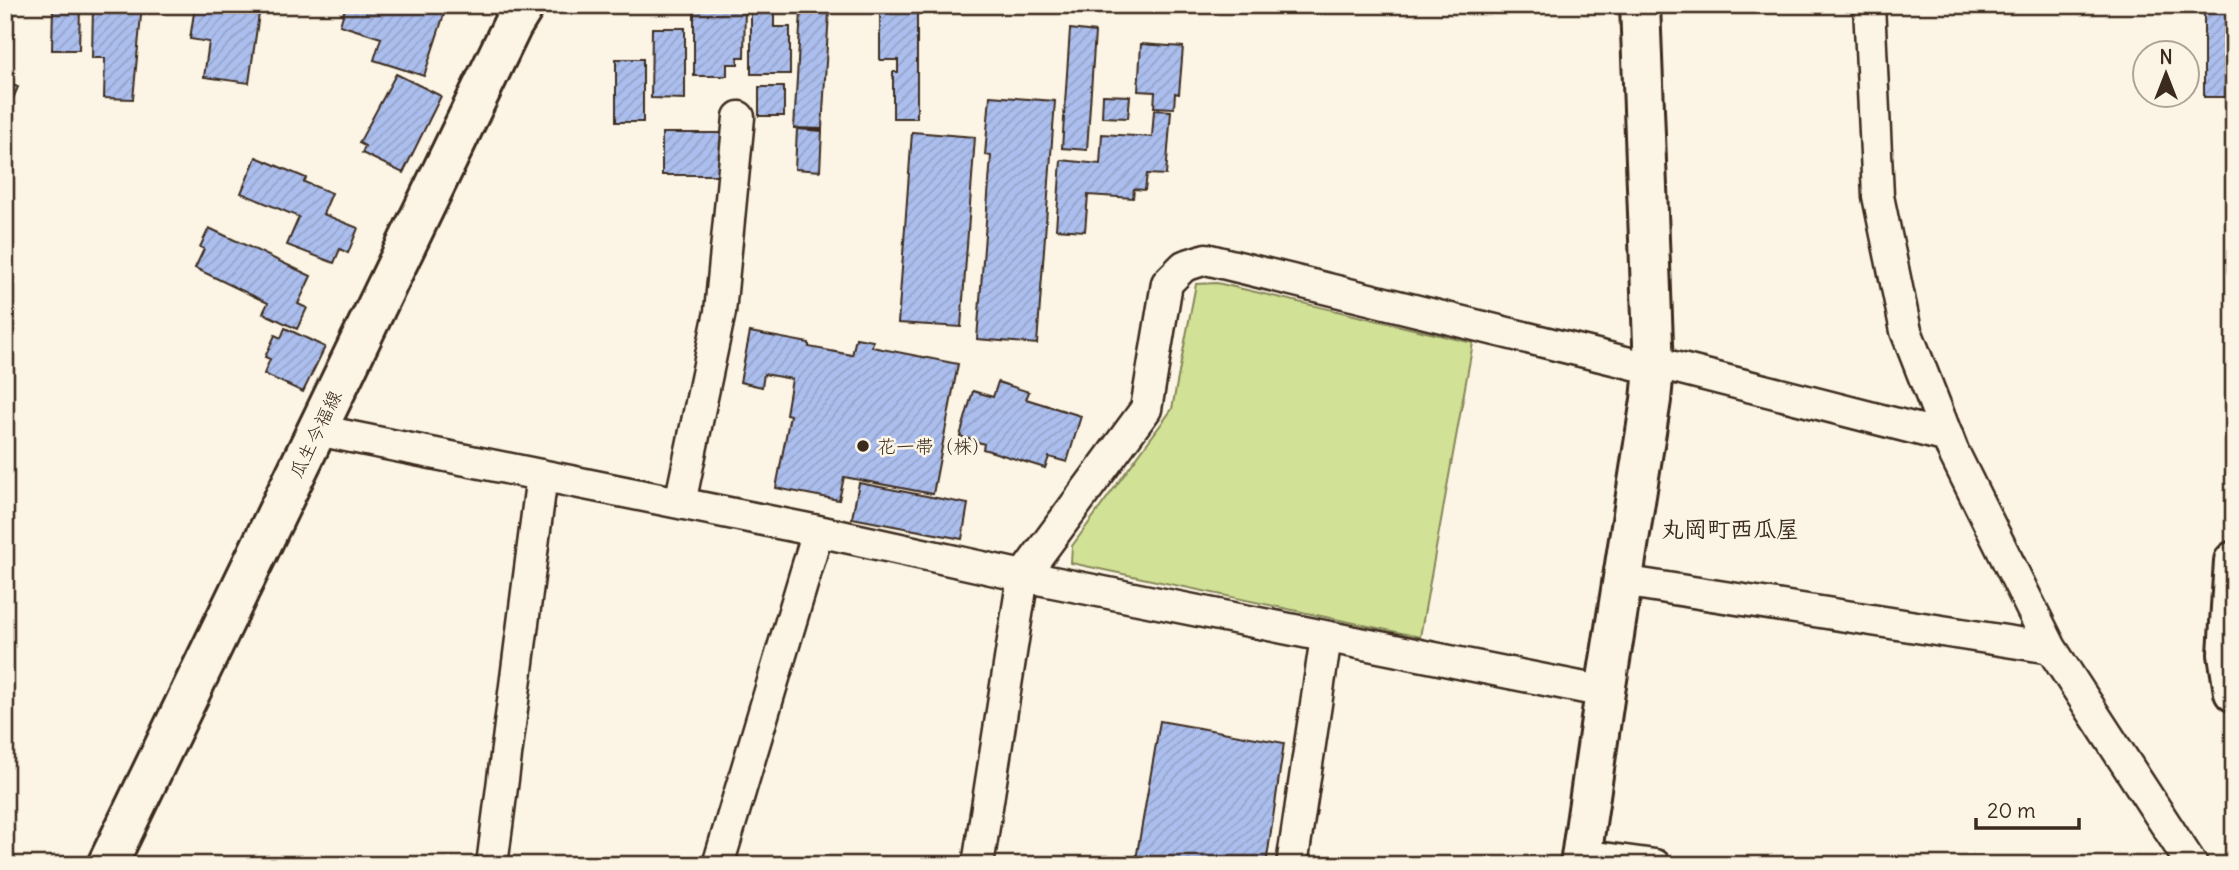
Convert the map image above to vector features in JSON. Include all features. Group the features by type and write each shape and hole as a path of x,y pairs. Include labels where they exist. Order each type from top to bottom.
{"main road":[{"name":"瓜生今福線","path":"107,865 512,26 526,5"},
{"path":"1580,860 1651,400 1654,365 1640,5"},
{"path":"2234,561 2228,654 2234,692"}],"street":[{"path":"1869,5 1878,196 1906,331 1948,437 2051,648 2192,865"},
{"path":"680,503 720,312 739,117"},
{"path":"978,865 1023,576 1146,409 1167,283 1184,266 1206,259 1948,437"},
{"path":"317,430 818,531 1023,576 1605,692"},
{"path":"492,865 542,475"},
{"path":"718,865 818,531"},
{"path":"1622,581 2051,648"},
{"path":"1292,865 1326,636"},
{"path":"1580,860 1655,865"}],"green space":[{"path":"1217,283 1473,343 1420,637 1071,563 1072,546 1172,409 1196,284"}],"building":[{"path":"53,5 80,5 79,50 52,50"},
{"path":"93,5 142,5 133,99 104,98 105,58 92,58"},
{"path":"237,5 260,7 249,83 204,77 209,42 190,39 195,6 235,12"},
{"path":"346,5 447,5 424,76 374,60 381,38 340,25"},
{"path":"694,5 745,5 744,57 738,57 738,64 727,64 727,76 694,76"},
{"path":"880,5 917,5 917,118 893,118 893,72 898,72 898,60 880,60"},
{"path":"2204,6 2234,6 2234,97 2204,97"},
{"path":"751,9 774,9 774,27 790,27 790,74 751,74"},
{"path":"801,11 829,12 822,129 794,128"},
{"path":"652,28 685,28 685,99 651,98"},
{"path":"1070,29 1095,32 1087,150 1062,148"},
{"path":"1141,44 1183,47 1179,94 1175,93 1174,108 1154,107 1155,92 1138,91"},
{"path":"616,59 643,59 643,122 616,122"},
{"path":"396,74 441,96 403,173 362,153 365,146 359,143"},
{"path":"5,82 18,87 5,117"},
{"path":"759,87 784,87 784,116 759,116"},
{"path":"1103,95 1130,96 1128,118 1102,117"},
{"path":"990,96 1055,101 1037,344 977,339 991,156 985,155"},
{"path":"1154,110 1171,111 1166,175 1147,174 1145,190 1134,189 1133,198 1088,195 1085,231 1056,229 1061,160 1100,164 1102,134 1152,137"},
{"path":"797,129 822,131 820,171 795,169"},
{"path":"912,132 975,137 961,327 898,323"},
{"path":"662,133 725,133 725,175 662,175"},
{"path":"256,157 306,178 304,182 332,193 323,214 358,228 348,253 340,249 334,263 287,245 299,217 241,193"},
{"path":"209,228 311,276 298,304 307,308 297,329 263,313 268,303 195,268 204,249 200,247"},
{"path":"285,328 325,347 303,392 264,374 270,359 265,357 275,335 281,338"},
{"name":"花一帯（株）","path":"750,332 809,343 809,347 852,355 856,338 873,341 872,347 958,364 933,494 844,477 839,500 776,488 790,415 786,414 792,379 764,374 762,387 740,382"},
{"path":"998,382 1029,392 1026,399 1081,416 1067,462 1049,457 1045,468 983,449 984,444 960,436 973,391 993,397"},
{"path":"859,483 968,504 962,539 852,518"},
{"path":"1160,721 1284,743 1266,865 1135,865"}],"place":[{"name":"花一帯（株）","path":"863,446"}],"district":[{"name":"丸岡町西瓜屋","path":"1730,529"}]}
